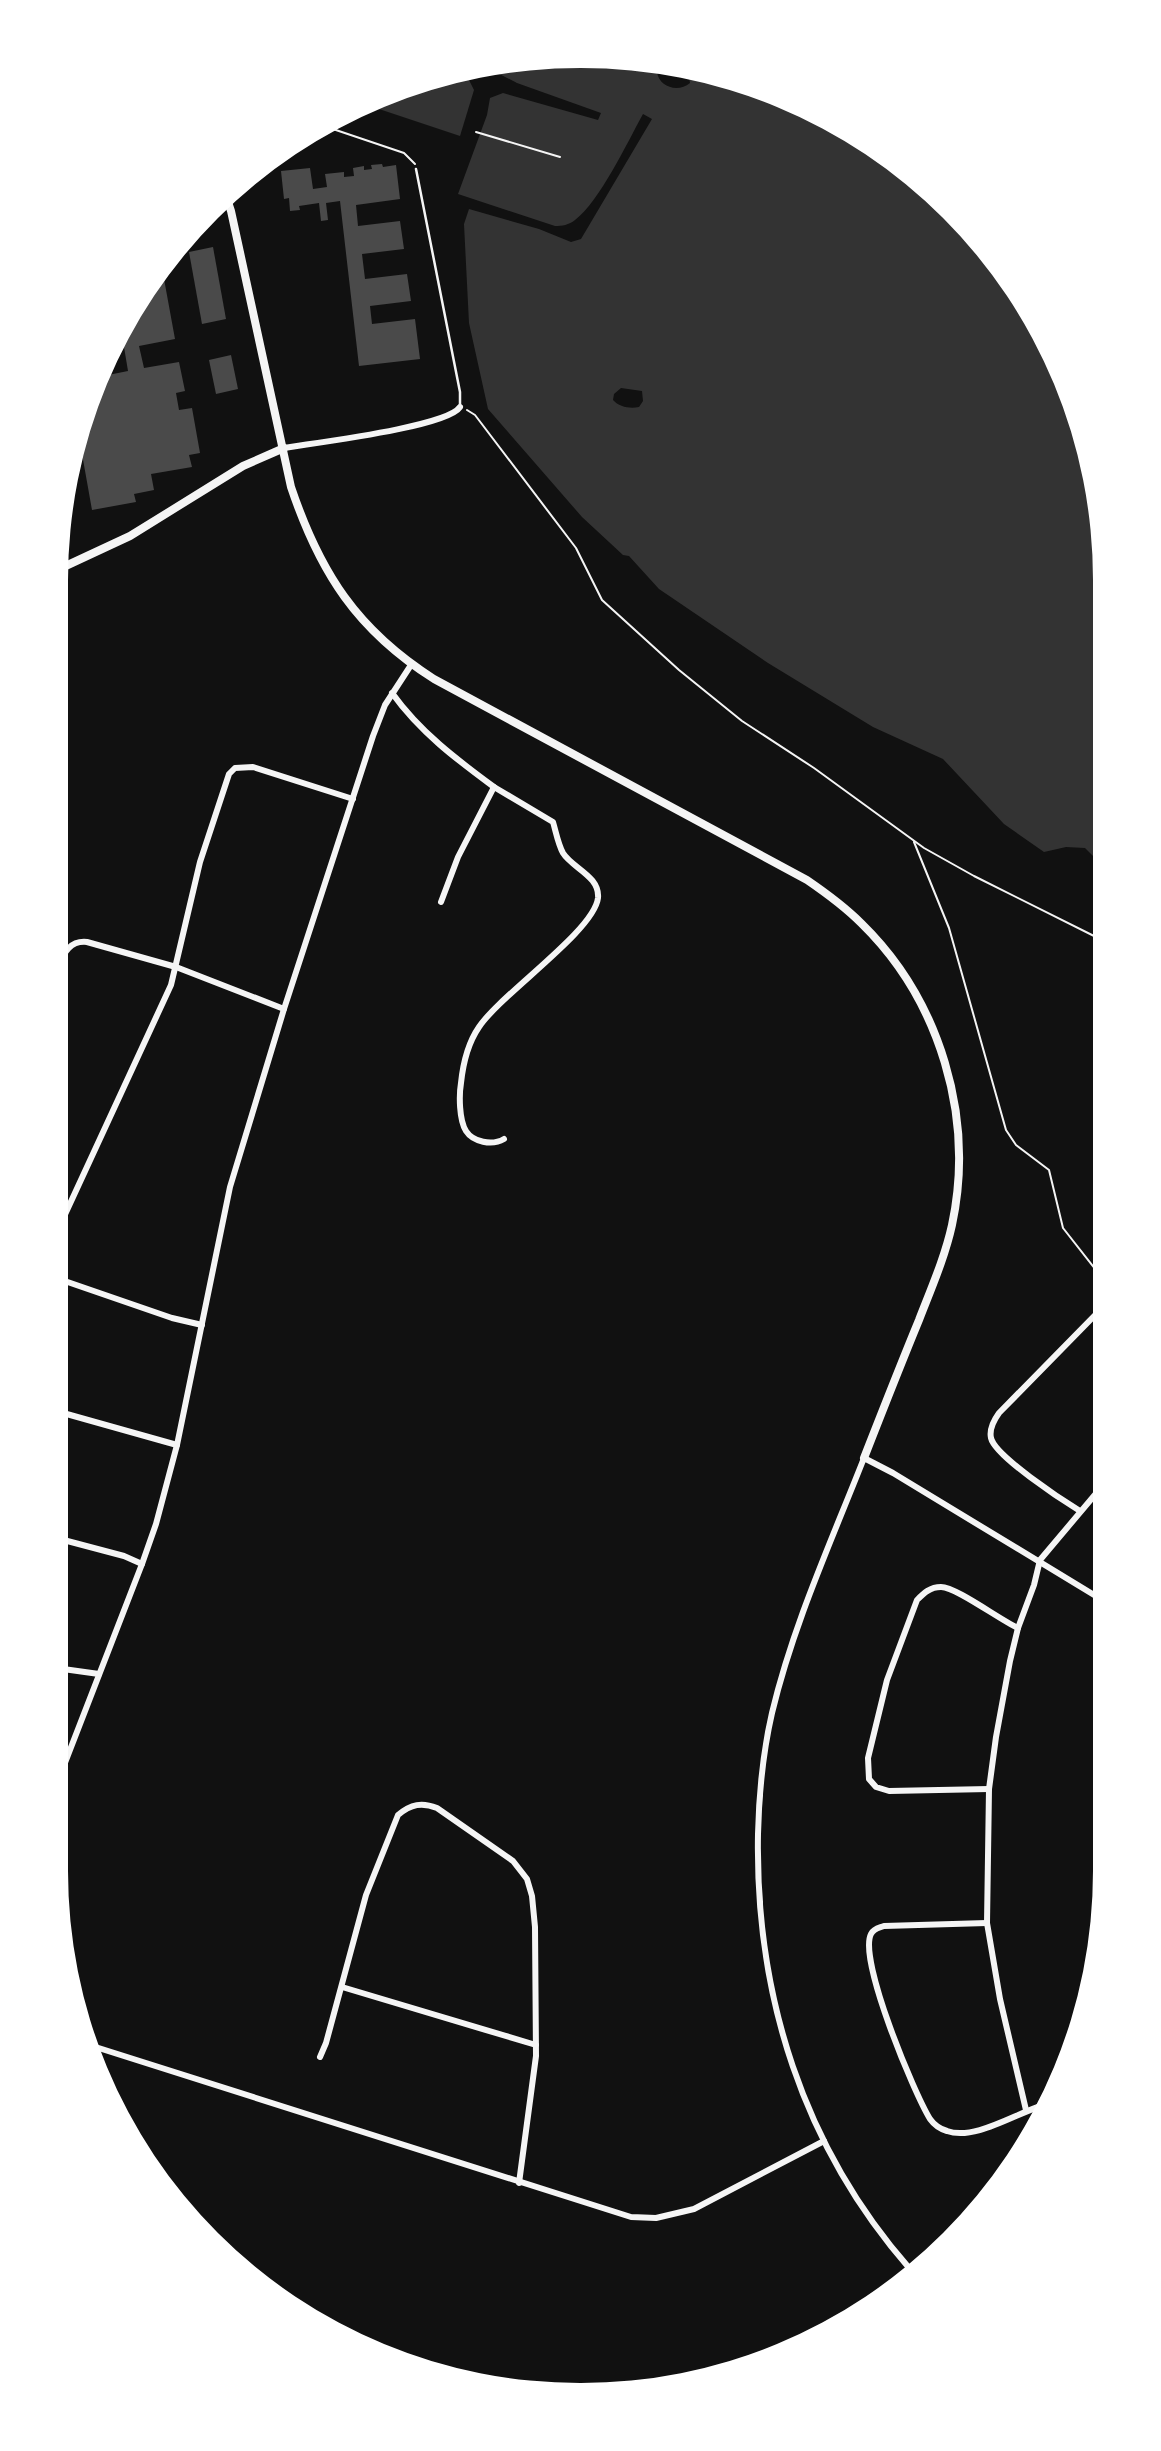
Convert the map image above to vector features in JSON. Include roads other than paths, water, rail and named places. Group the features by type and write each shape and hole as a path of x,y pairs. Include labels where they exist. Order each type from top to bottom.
{"street":[{"path":"230,207 291,487 321,560 359,617 382,641 411,664 478,704 807,880 861,922 903,973 935,1034 954,1100 959,1141 958,1179 952,1226 935,1278 793,1638 781,1678 765,1755 759,1808 759,1899 764,1951 787,2051 803,2096 824,2141 861,2205 907,2265"},
{"path":"68,565 130,536 243,466 284,448 402,428 450,415 460,407"},
{"path":"68,1755 142,1564 166,1489 230,1187 284,1009 373,736 392,693 411,664"},
{"path":"392,693 410,719 444,750 494,787 553,822 563,852 596,886 598,897 594,908 580,927 479,1026 470,1044 460,1092 463,1126 467,1133 484,1142 497,1143 504,1139"},
{"path":"68,1208 159,1014 176,967 200,862 229,774 236,768 253,767 353,799"},
{"path":"441,902 458,857 494,787"},
{"path":"68,948 80,941 176,967 284,1009"},
{"path":"68,1282 172,1318 202,1325"},
{"path":"1080,1511 1043,1487 1004,1455 991,1441 991,1431 999,1413 1093,1317"},
{"path":"68,1413 177,1445"},
{"path":"864,1458 1040,1560 1093,1594"},
{"path":"1026,2110 1000,1999 987,1923 989,1789 1003,1694 1018,1628 1040,1560 1093,1496"},
{"path":"68,1541 124,1556 142,1564"},
{"path":"989,1789 889,1791 876,1787 869,1779 868,1758 887,1680 917,1600 928,1590 939,1587 950,1589 1018,1628"},
{"path":"68,1670 99,1674"},
{"path":"320,2057 366,1895 398,1815 416,1805 429,1805 513,1861 527,1878 534,1905 535,2070 519,2183"},
{"path":"987,1923 884,1926 874,1929 870,1935 869,1946 874,1981 904,2064 931,2120 938,2128 951,2133 965,2133 1034,2108"},
{"path":"342,1987 536,2045"},
{"path":"100,2049 619,2215 656,2218 694,2209 824,2141"}],"lane":[{"path":"416,169 460,392 460,407"}]}
